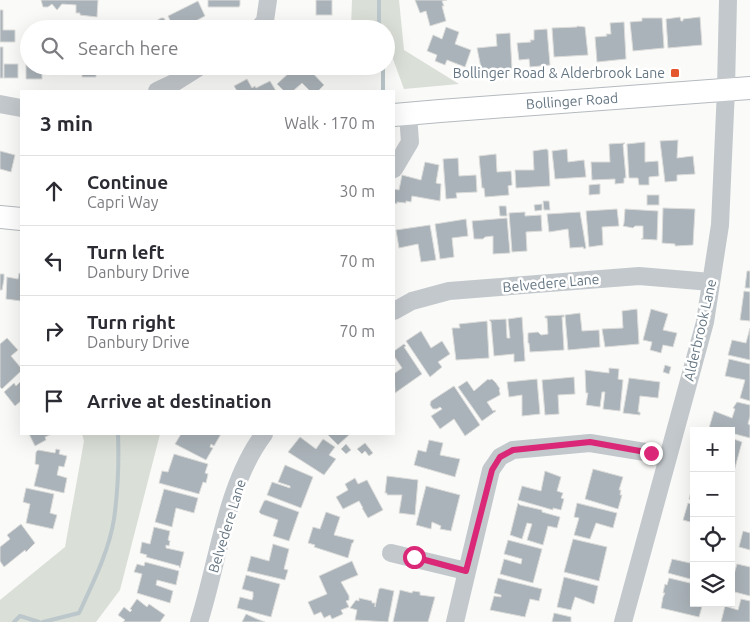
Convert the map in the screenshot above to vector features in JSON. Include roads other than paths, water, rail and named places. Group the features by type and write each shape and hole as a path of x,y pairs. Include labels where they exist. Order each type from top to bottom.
{"main road":[{"name":"Bollinger Road","path":"401,115 750,88"},
{"path":"0,217 20,219"}],"street":[{"path":"265,20 268,0"},
{"name":"Alderbrook Lane","path":"623,622 705,322 712,282 720,225 728,0"},
{"path":"159,90 174,84 188,75"},
{"path":"0,104 20,108"},
{"path":"395,167 410,142 401,115"},
{"name":"Belvedere Lane","path":"395,310 412,301 449,291 639,276 712,282"},
{"name":"Belvedere Lane","path":"198,622 234,492 256,444 263,435"},
{"path":"455,622 492,470 500,457 513,450 590,442 651,453 667,458"},
{"path":"391,553 466,571"}],"waterway":[{"path":"379,0 379,20"},
{"path":"383,75 383,90"},
{"path":"43,622 79,613 100,567 114,519 118,476 118,435"},
{"path":"14,622 20,616 39,622"}],"place":[{"name":"Bollinger Road & Alderbrook Lane","path":"675,73"}]}
